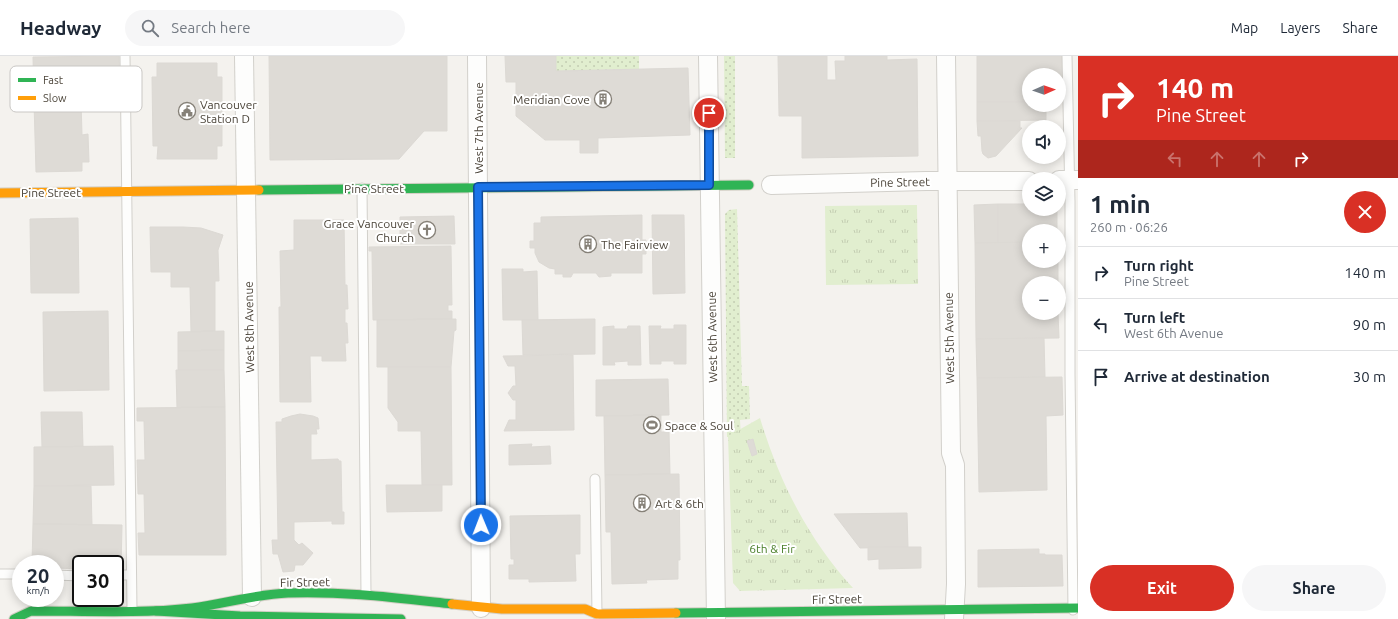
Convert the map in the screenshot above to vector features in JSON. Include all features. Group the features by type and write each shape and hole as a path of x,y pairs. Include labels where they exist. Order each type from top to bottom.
{"main road":[{"name":"Pine Street","path":"0,192 749,185"},
{"name":"Fir Street","path":"14,619 31,611 156,611 193,608 252,597 288,593 366,594 481,608 585,609 593,616 954,614 1076,608"},
{"path":"156,611 240,616 401,619"}],"street":[{"name":"West 8th Avenue","path":"244,56 252,597"},
{"name":"West 7th Avenue","path":"477,56 481,608"},
{"name":"West 6th Avenue","path":"708,56 716,616"},
{"name":"West 5th Avenue","path":"946,56 951,453 955,464 956,590 954,614"},
{"name":"Pine Street","path":"770,185 1022,181"}],"lane":[{"path":"125,56 125,66"},
{"path":"1067,56 1070,374 1076,608 1073,619"},
{"path":"125,112 132,610"},
{"path":"362,188 366,594"},
{"path":"593,616 595,479"},
{"path":"0,574 12,574"},
{"path":"124,575 131,575"}],"green space":[{"path":"556,56 639,56 639,69 556,71"},
{"path":"724,56 735,56 735,158 725,158"},
{"path":"917,205 918,284 826,285 825,206"},
{"path":"737,209 742,386 749,386 750,419 740,420 741,437 727,437 725,214 729,210"},
{"name":"6th & Fir","path":"760,418 776,464 797,508 822,550 853,588 740,591 733,583 728,436"}],"building":[{"path":"119,56 119,66 33,66 33,57"},
{"path":"269,56 447,56 447,131 424,131 399,159 270,160"},
{"name":"Meridian Cove","path":"505,56 556,56 556,71 688,68 690,135 598,138 598,153 580,153 580,140 545,140 516,116 516,82 506,82"},
{"path":"778,56 827,56 827,80 836,80 835,61 845,61 845,56 887,56 887,60 917,59 918,156 802,158 802,116 779,116"},
{"path":"977,56 1062,56 1062,68 1022,68 1022,102 977,102"},
{"name":"Vancouver Station D","path":"157,63 217,63 217,77 222,77 222,146 217,146 217,159 157,159 158,146 153,146 152,77 157,77"},
{"path":"977,102 1022,102 1022,112 1046,112 1046,120 977,121"},
{"path":"34,112 81,112 82,135 88,134 89,162 82,162 82,171 36,172"},
{"path":"977,121 1020,121 1020,128 1022,128 996,156 988,158 983,154 981,136 978,136"},
{"path":"998,204 998,243 975,243 974,205"},
{"path":"998,204 1022,204 1022,216 1057,216 1057,224 1022,224 1022,242 998,243"},
{"name":"The Fairview","path":"642,215 642,240 646,240 646,254 642,254 642,273 611,273 611,276 599,277 596,273 573,273 571,277 563,277 563,274 555,274 555,269 549,268 539,262 535,253 535,248 530,248 530,241 534,241 534,223 541,223 541,217"},
{"path":"652,215 684,215 685,293 653,294"},
{"name":"Grace Vancouver Church","path":"454,216 455,244 400,244 400,217"},
{"path":"78,218 79,293 31,293 30,219"},
{"path":"294,220 344,220 345,285 347,285 348,309 345,309 345,323 347,323 348,343 345,343 346,361 322,361 322,356 310,356 311,402 280,402 280,251 294,250"},
{"path":"150,227 201,228 223,235 218,250 219,281 215,281 215,331 191,332 190,287 171,287 171,272 151,272"},
{"path":"1022,242 1022,268 1058,268 1058,276 1022,276 1022,320 1058,320 1059,338 976,339 975,243"},
{"path":"451,246 452,305 448,305 448,311 452,311 452,319 373,320 372,251 369,251 369,247"},
{"path":"502,269 523,269 523,272 537,271 538,320 503,320"},
{"path":"108,311 109,390 44,391 43,312"},
{"path":"456,319 451,367 377,367 377,320"},
{"path":"595,319 595,354 523,355 522,320"},
{"path":"674,325 686,325 686,364 674,364 674,361 661,361 661,364 650,364 649,326 661,326 660,329 674,329"},
{"path":"614,326 614,329 627,329 628,326 640,326 641,365 628,365 628,361 614,362 615,365 603,365 603,327"},
{"path":"224,331 224,350 178,351 178,332"},
{"path":"1044,338 1045,377 977,378 976,339"},
{"path":"224,350 224,370 178,370 178,351"},
{"path":"573,355 574,430 504,431 509,420 516,420 516,400 513,400 508,393 513,386 516,386 515,366 508,366 503,356"},
{"path":"388,367 451,367 452,485 422,485 421,431 398,431 398,422 388,408"},
{"path":"176,370 224,370 225,407 177,408"},
{"path":"1062,377 1063,415 1046,416 1047,490 979,492 977,378"},
{"path":"668,379 669,415 596,416 596,380"},
{"path":"225,407 226,555 139,555 138,533 145,533 144,494 138,494 137,460 145,460 144,421 137,421 137,408"},
{"path":"41,412 82,412 83,447 42,447"},
{"path":"300,414 318,418 319,429 316,429 317,434 311,434 311,460 338,459 341,461 342,512 344,512 344,524 332,524 332,521 294,522 294,540 299,545 302,543 313,553 303,565 295,565 294,571 283,572 278,554 273,554 272,540 278,540 276,422 282,422 282,419"},
{"path":"661,415 661,432 669,432 670,474 605,475 604,416"},
{"path":"753,439 757,454 752,456 747,441"},
{"path":"532,444 531,447 550,446 551,464 509,465 509,445"},
{"path":"113,446 114,485 34,486 34,447"},
{"name":"Art & 6th","path":"679,474 680,560 678,560 678,579 646,580 647,583 612,584 611,532 606,532 605,475"},
{"path":"386,485 442,485 442,511 387,512"},
{"path":"34,486 91,486 92,525 33,524"},
{"path":"907,513 908,547 860,548 834,514"},
{"path":"580,515 580,554 575,554 576,581 529,582 529,579 509,579 509,565 514,565 514,559 511,559 510,516"},
{"path":"33,524 122,525 121,555 72,555 72,569 64,568 64,555 32,555"},
{"path":"868,547 921,547 921,568 879,569 879,559 868,560"},
{"path":"1039,549 1039,554 1062,555 1063,586 978,587 978,550"}],"traffic: fast":[{"path":"259,190 749,185"},
{"path":"14,619 31,611 132,612 172,610 192,608 264,595 288,593 350,594 452,604"},
{"path":"676,613 1078,608"},
{"path":"156,611 240,616 401,619"}],"traffic: slow":[{"path":"0,193 259,190"},
{"path":"452,604 502,609 585,609 597,614 676,613"}],"place":[{"name":"Meridian Cove","path":"603,99"},
{"name":"Vancouver Station D","path":"187,111"},
{"name":"Grace Vancouver Church","path":"427,230"},
{"name":"The Fairview","path":"588,244"},
{"name":"Space & Soul","path":"652,425"},
{"name":"Art & 6th","path":"642,503"}],"route":[{"path":"481,525 478,187 709,185 709,113"}]}
